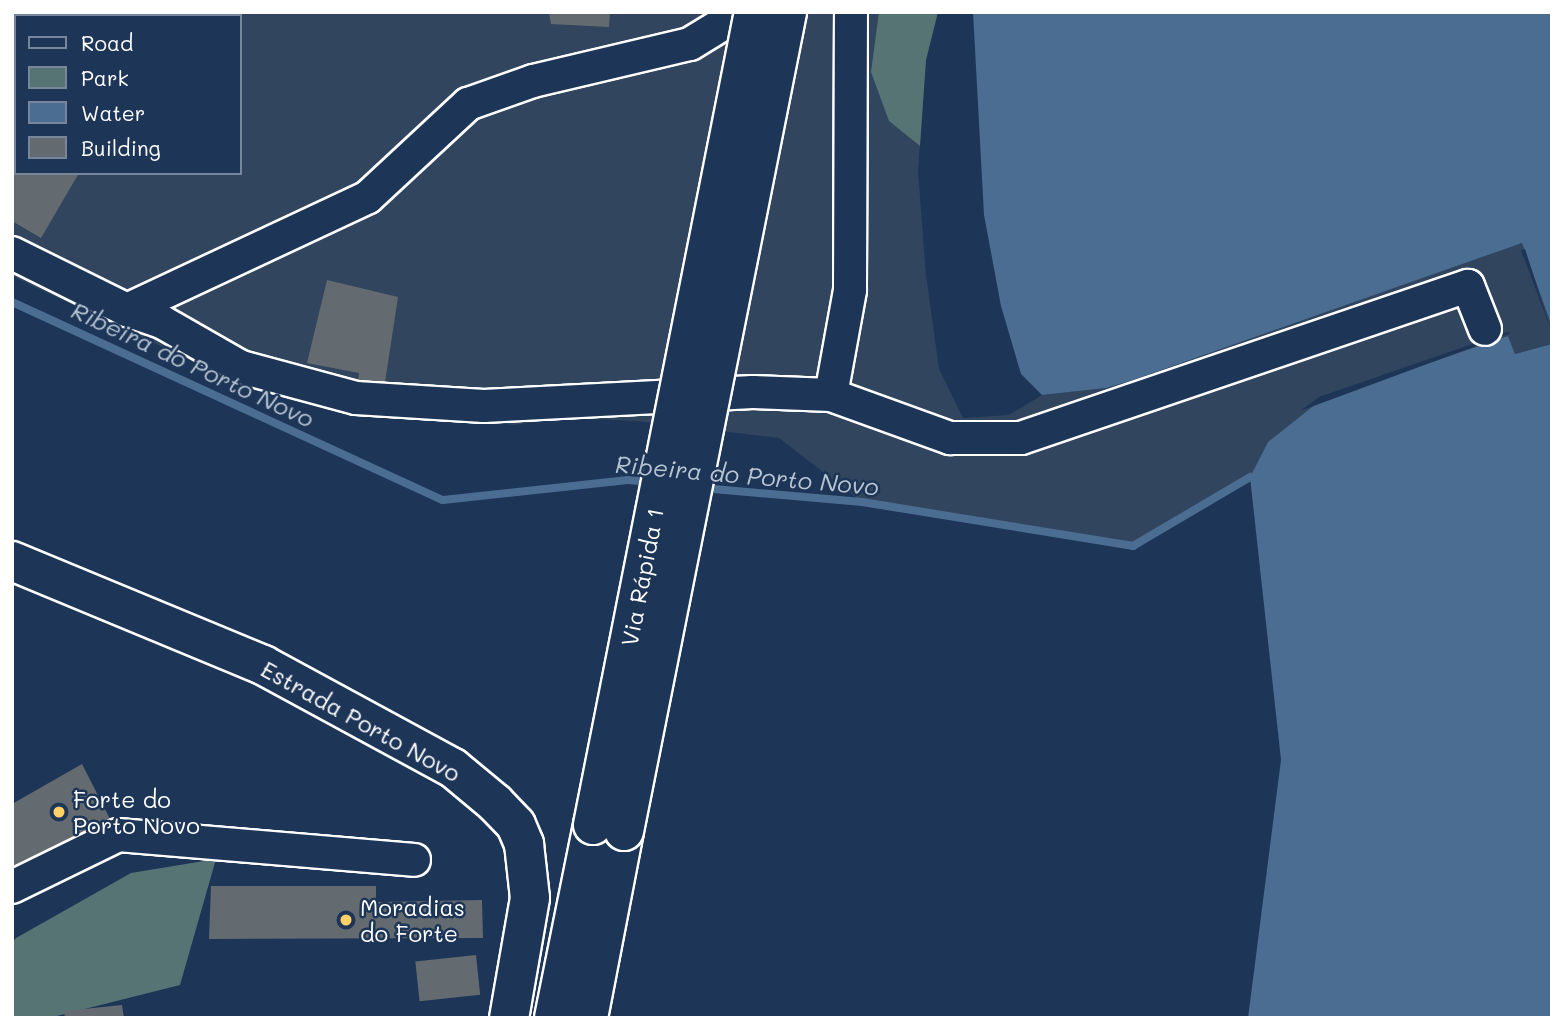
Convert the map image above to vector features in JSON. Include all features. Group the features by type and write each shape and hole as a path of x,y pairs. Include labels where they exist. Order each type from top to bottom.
{"main road":[{"name":"Via Rápida 1","path":"588,1018 608,828 754,12"},
{"name":"Via Rápida 1","path":"554,1018 608,828 787,12"},
{"name":"Estrada Porto Novo","path":"12,561 263,665 453,768 495,803 516,825 524,844 530,898 509,1018"}],"street":[{"path":"128,310 368,197 468,104 533,81 690,44 743,12"},
{"path":"831,394 850,290 851,12"},
{"path":"12,253 128,310 162,322 241,367 356,398 484,406 753,392 831,394 950,438 1021,438 1468,286 1485,329"},
{"path":"12,887 118,835 414,860"}],"shaded area":[{"path":"12,12 938,12 926,60 918,170 926,275 939,369 963,418 1009,415 1042,395 1106,388 1133,380 1522,243 1552,327 1552,344 1515,354 1508,336 1268,442 1250,477 1133,546 862,502 779,438 636,421 567,418 513,425 243,385 12,276"}],"green space":[{"path":"879,12 938,12 926,60 920,146 889,121 871,72"},
{"path":"216,859 180,985 49,1018 12,1018 12,943 16,938 131,873"}],"water":[{"path":"973,12 1552,12 1552,327 1522,243 1133,380 1106,388 1042,395 1021,374 1001,306 984,215"},
{"path":"1508,336 1515,354 1552,344 1552,1018 1248,1018 1281,760 1250,477 1268,442 1321,400"}],"pier":[{"path":"1525,249 1551,330 1521,250"},
{"path":"1507,332 1511,333 1300,411 1319,397"}],"building":[{"path":"12,12 173,12 14,14 14,175 78,175 41,238 12,221"},
{"path":"549,12 610,12 609,27 551,24"},
{"path":"327,280 398,297 384,389 358,385 359,373 307,363"},
{"name":"Forte do Porto Novo","path":"82,764 111,821 12,877 12,804"},
{"name":"Moradias do Forte","path":"211,886 376,886 376,902 482,900 483,938 209,939"},
{"path":"476,955 480,995 420,1001 415,961"},
{"path":"122,1005 124,1018 65,1018 64,1011"}],"waterway":[{"name":"Ribeira do Porto Novo","path":"12,302 443,500 628,480 651,482"},
{"name":"Ribeira do Porto Novo","path":"702,488 862,502 1133,546 1250,477"}],"place":[{"name":"Forte do Porto Novo","path":"59,812"},
{"name":"Moradias do Forte","path":"346,920"}]}
